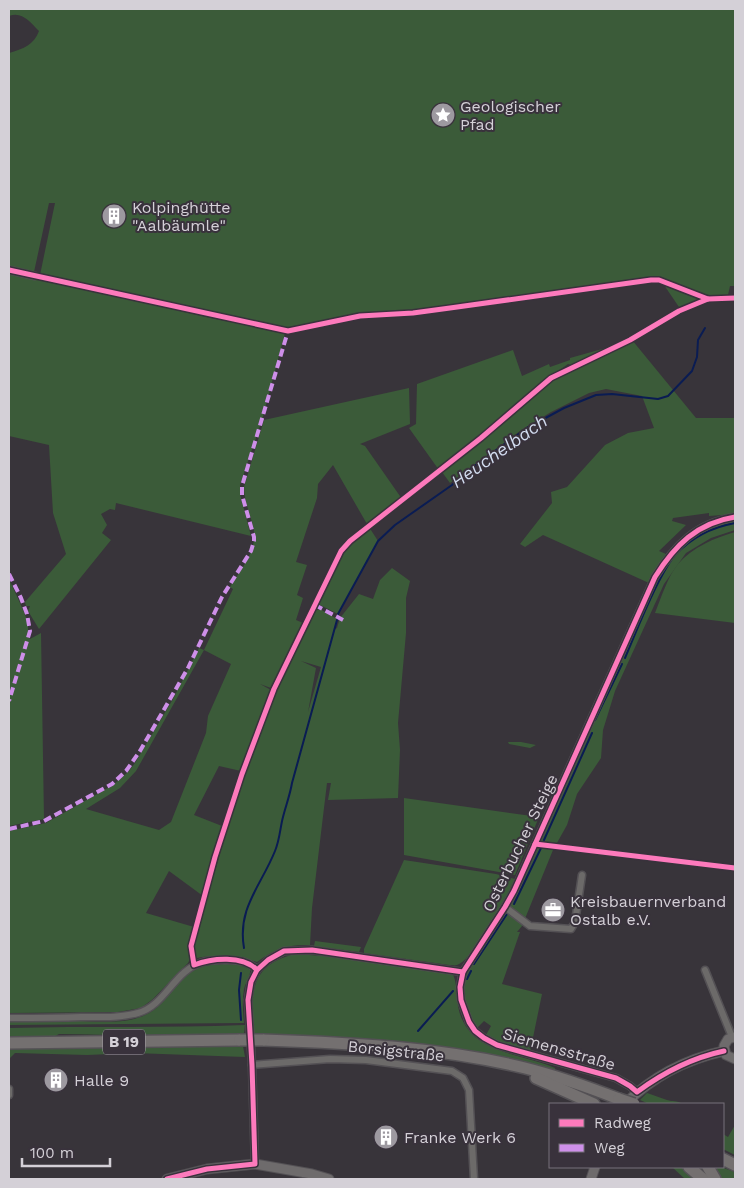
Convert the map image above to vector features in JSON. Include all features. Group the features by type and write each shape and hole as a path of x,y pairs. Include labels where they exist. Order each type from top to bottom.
{"highway":[{"name":"B 19","path":"9,1043 263,1040 368,1045 480,1059 523,1068 561,1078 622,1102"},
{"name":"B 19","path":"480,1059 549,1083 592,1103"},
{"path":"690,1168 702,1179"},
{"path":"709,1168 715,1179"}],"street":[{"path":"9,270 35,276"},
{"name":"Osterbucher Steige","path":"463,972 505,908 655,576 668,556 688,537 715,523 735,518"},
{"name":"Osterbucher Steige","path":"505,908 530,926 571,929 575,922 582,874"},
{"path":"255,1164 248,1000 251,982 257,970 268,960 284,951 303,950 463,972"},
{"path":"9,1018 115,1017 138,1013 158,1002 182,974 194,965 204,961 235,960 252,965 257,970"},
{"path":"706,970 734,1037 726,1042 724,1050"},
{"name":"Siemensstraße","path":"463,972 460,987 464,1012 475,1031 484,1038 510,1050 616,1078 637,1092"},
{"path":"622,1102 649,1083 687,1062 724,1050"},
{"path":"724,1050 730,1058 735,1059"},
{"name":"Borsigstraße","path":"252,1064 303,1060 366,1060 452,1070 463,1078 469,1090 474,1179"},
{"path":"9,1089 9,1096"},
{"path":"167,1179 207,1169 255,1164 312,1174 329,1179"}],"green space":[{"path":"9,9 735,9 735,286 730,286 728,295 711,296 652,278 461,306 412,312 362,315 287,329 40,275 55,203 49,203 34,272 29,273 9,268 9,53 27,46 34,40 39,31 22,16 9,16"},
{"path":"9,272 285,333 262,420 240,485 240,494 251,536 116,503 115,510 110,509 101,514 107,525 102,533 111,540 39,629 28,611 30,606 26,606 25,602 66,554 53,513 49,445 9,436"},
{"path":"664,285 701,298 701,302 686,307 679,307"},
{"path":"632,340 696,418 735,418 735,514 709,516 709,513 673,518 672,521 686,525 659,551 666,554 649,583 543,535 525,547 520,544 552,503 551,492 567,487 605,445 628,433 654,428 642,396 606,389 589,393 551,412 520,431 450,483 442,472 553,378"},
{"path":"613,346 571,365 568,364 540,384 439,470 409,428 416,424 417,384 513,350 522,376 549,364 550,367 570,360 570,358"},
{"path":"409,388 410,424 360,444 365,446 402,499 367,524 333,465 318,484 317,498 296,562 307,565 297,595 303,598 296,620 303,623 292,651 271,688 260,684 271,690 241,771 219,766 194,815 222,826 203,896 169,871 146,913 194,927 188,946 190,959 188,963 153,999 141,1008 118,1012 9,1013 9,831 46,823 113,785 135,763 173,699 199,648 204,650 233,589 230,587 252,550 254,543 253,526 244,487 264,420","holes":["204,650 231,664 208,716 206,733 171,822 159,830 86,809 120,788 136,771"]},
{"path":"735,520 735,530 711,538 686,553 664,584 615,691 603,730 601,758 577,794 567,825 553,850 522,926 517,932 520,932 502,984 542,994 530,1052 508,1046 486,1035 491,1026 484,1021 477,1028 469,1013 464,988 470,968 515,896 661,574 675,555 692,540 712,528"},
{"path":"369,527 378,541 338,614 318,604 318,600 342,552"},
{"path":"735,532 735,623 655,613 665,587 678,564 704,544"},
{"path":"392,568 410,581 406,598 406,633 398,723 400,750 398,798 328,800 331,783 327,783 312,908 310,945 295,945 282,948 257,962 227,956 197,958 193,952 194,943 249,754 274,689 314,611 320,609 337,619 334,630 337,628 340,618 359,594 373,599 380,580","holes":["301,661 321,667 308,712 316,668"]},
{"path":"9,579 27,620 30,639 41,633 44,819 9,826"},
{"path":"508,742 536,745 530,748 509,744"},
{"path":"404,798 539,817 515,875 404,855"},
{"path":"404,860 496,874 515,879 480,941 464,961 457,965 364,953 364,949"},
{"path":"315,941 361,947 359,952 314,946"},
{"path":"295,954 323,956 453,974 460,1014 469,1031 490,1046 543,1063 555,1068 555,1071 462,1050 410,1042 253,1034 252,1006 256,983 269,966 280,959"},
{"path":"208,965 239,965 250,969 243,993 244,1023 9,1025 9,1022 110,1022 137,1018 161,1004 179,983 193,971"},
{"path":"245,1025 244,1034 145,1036 59,1034 52,1038 9,1037 9,1028"},
{"path":"243,1046 245,1057 134,1053 87,1055 15,1053 9,1059 9,1049"},
{"path":"647,1093 680,1103 647,1103 640,1100"},
{"path":"735,1125 735,1155 724,1150 724,1135 728,1137"},
{"path":"673,1168 724,1168 735,1172 735,1179 685,1179"}],"waterway":[{"name":"Heuchelbach","path":"338,614 378,541 395,525 452,485 469,470 527,428 564,408 596,395 612,394 658,399 668,396 692,371 697,357 698,340 705,328"},
{"path":"625,658 654,590 673,558 688,543 703,534 735,523"},
{"name":"Heuchelbach","path":"244,948 243,934 247,909 277,847 292,783 337,620"},
{"path":"595,720 622,664"},
{"path":"544,840 592,733"},
{"path":"514,904 541,848"},
{"path":"474,964 507,914"},
{"path":"467,979 471,971"},
{"name":"Heuchelbach","path":"241,973 239,990 241,1020"},
{"path":"418,1031 453,991"}],"marked path":[{"path":"9,829 44,821 112,784 126,771 140,751 188,668 222,597 251,551 254,541 242,495 242,486 288,331"},
{"path":"9,574 27,614 30,631 9,701"},
{"path":"315,605 343,620"}],"cycle path":[{"path":"9,270 288,331 360,316 413,313 651,280 659,280 708,299 735,298"},
{"path":"257,970 244,962 227,959 194,965 191,946 215,857 242,774 274,689 341,551 350,541 481,438 551,378 630,340 679,311 708,299"},
{"path":"724,1051 678,1067 657,1078 637,1092 616,1078 497,1045 484,1038 475,1031 469,1022 461,1000 460,987 463,972 514,891 655,577 671,555 688,537 709,524 735,517"},
{"path":"535,844 735,868"},
{"path":"167,1179 207,1169 255,1164 248,1000 251,982 257,970 268,960 284,951 312,950 463,972"}],"place":[{"name":"Geologischer Pfad","path":"443,115"},
{"name":"Kolpinghütte \"Aalbäumle\"","path":"114,216"},
{"name":"Kreisbauernverband Ostalb e.V.","path":"553,910"},
{"name":"Halle 9","path":"56,1080"},
{"name":"Franke Werk 6","path":"386,1137"}]}
